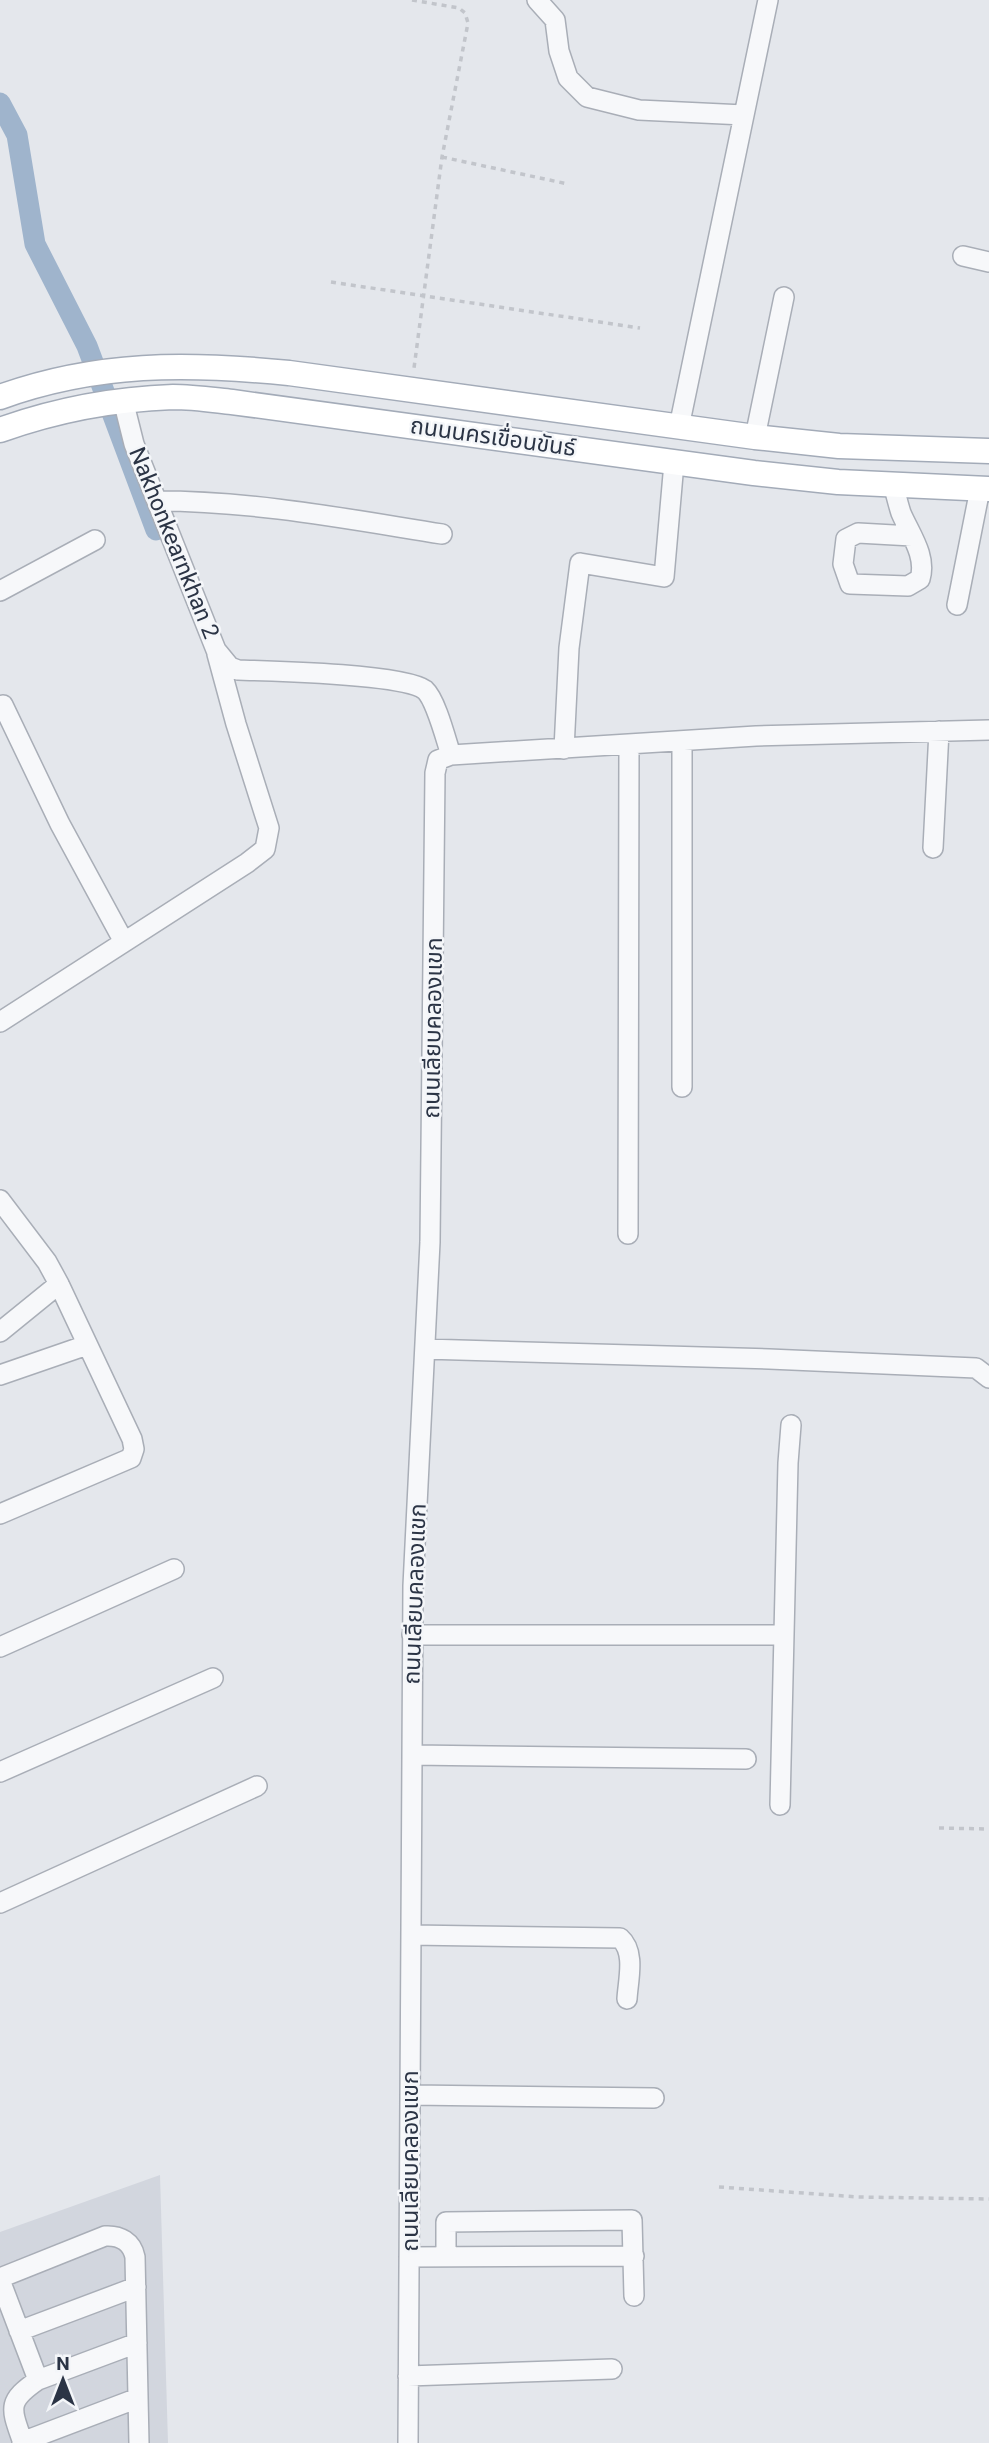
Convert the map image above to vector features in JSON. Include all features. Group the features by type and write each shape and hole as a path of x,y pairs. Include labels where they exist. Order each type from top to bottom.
{"main road":[{"name":"ถนนนครเขื่อนขันธ์","path":"0,397 29,387 89,374 185,365 289,373 755,437 865,447 989,452"},
{"name":"ถนนนครเขื่อนขันธ์","path":"0,430 38,417 98,404 176,397 232,402 802,478 985,489"},
{"path":"500,438 504,404"}],"street":[{"path":"537,0 555,20 559,51 568,78 587,97 639,110 744,115"},
{"path":"679,427 768,0"},
{"path":"963,256 989,262"},
{"path":"755,437 784,297"},
{"name":"Nakhonkearnkhan 2","path":"123,400 134,444 216,650 230,667 238,670 368,677 405,683 425,691 433,704 451,755"},
{"path":"564,749 569,648 580,563 664,577 674,463"},
{"path":"893,485 900,510 912,536"},
{"path":"957,606 985,489"},
{"path":"157,501 205,501 266,506 442,534"},
{"path":"0,591 95,540"},
{"path":"0,1022 264,849 269,828 216,650"},
{"path":"3,705 60,824 124,942"},
{"path":"451,755 756,736 989,730"},
{"path":"933,848 939,731"},
{"path":"682,741 682,1087"},
{"path":"628,1234 629,745"},
{"name":"ถนนเลียบคลองแขก","path":"408,2443 412,1635 430,1228 435,773 438,760 451,755"},
{"path":"0,1200 47,1262 60,1284 132,1439 134,1449 131,1458 0,1514"},
{"path":"0,1332 60,1284"},
{"path":"0,1375 87,1345"},
{"path":"425,1349 976,1368 989,1378"},
{"path":"780,1805 791,1425"},
{"path":"0,1647 174,1569"},
{"path":"412,1635 784,1634"},
{"path":"0,1772 213,1678"},
{"path":"412,1755 746,1759"},
{"path":"0,1903 257,1786"},
{"path":"411,1935 620,1938 627,1944 629,1956 627,1999"},
{"path":"411,2095 654,2098"},
{"path":"446,2257 446,2222 632,2220 634,2296"},
{"path":"38,2381 0,2279 110,2235 124,2241 134,2252 139,2443"},
{"path":"409,2257 634,2256"},
{"path":"19,2331 136,2287"},
{"path":"137,2343 38,2381 20,2392 14,2402 14,2415 23,2442 138,2398"},
{"path":"408,2376 612,2369"}],"path":[{"path":"412,0 459,8 465,13 468,23 442,157 412,391"},
{"path":"442,157 568,184"},
{"path":"331,282 640,328"},
{"path":"939,1828 989,1829"},
{"path":"719,2187 858,2197 989,2199"}],"shaded area":[{"path":"160,2175 168,2443 0,2443 0,2232"}],"waterway":[{"path":"0,103 17,135 35,244 87,346 156,530"}]}
